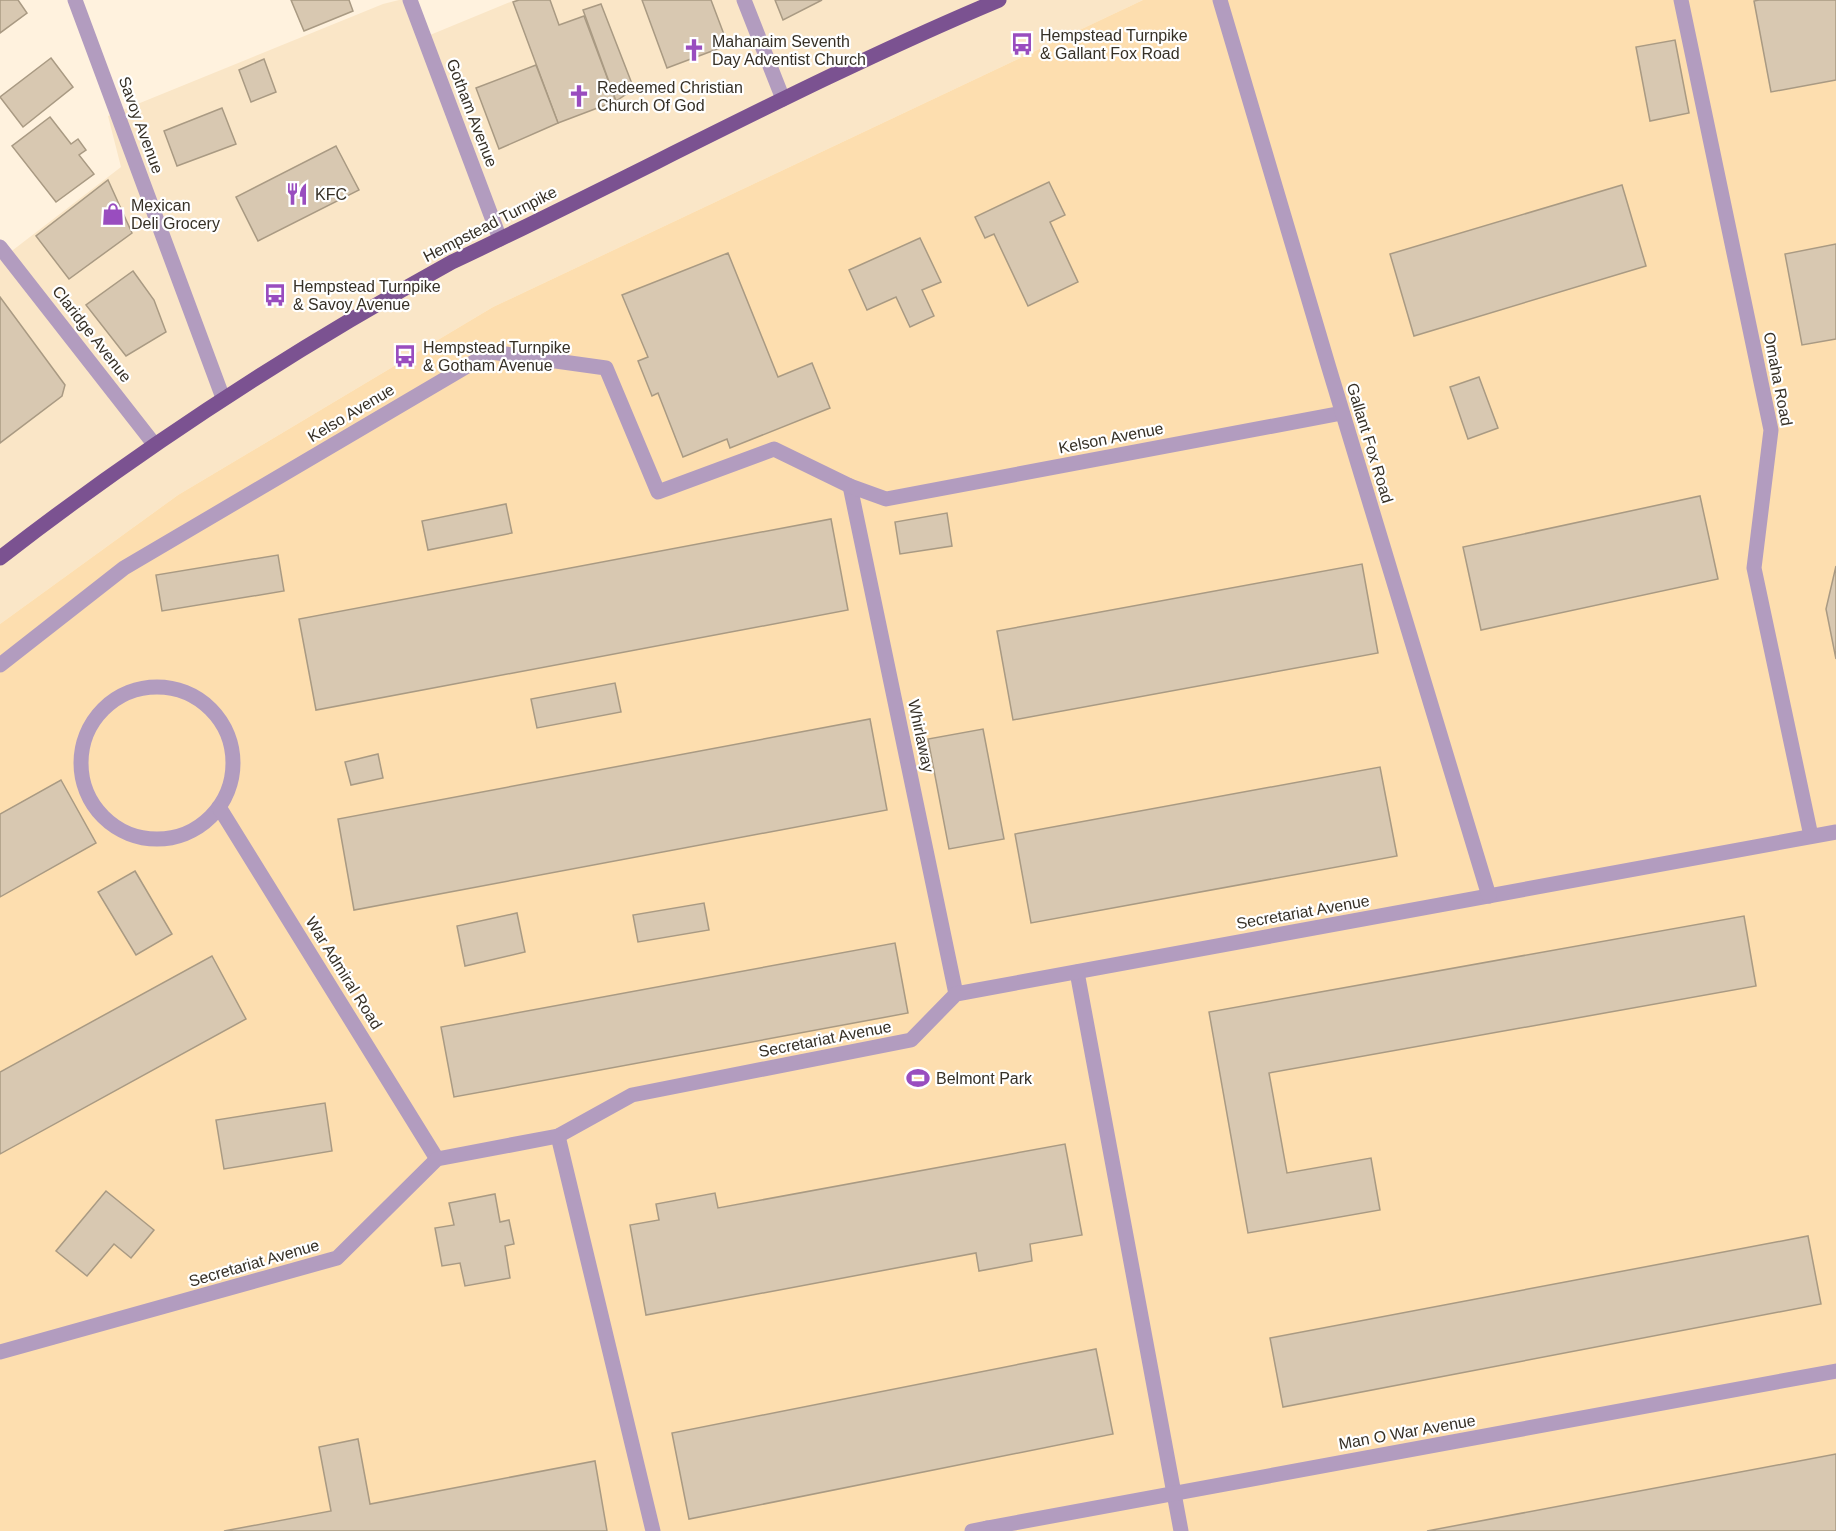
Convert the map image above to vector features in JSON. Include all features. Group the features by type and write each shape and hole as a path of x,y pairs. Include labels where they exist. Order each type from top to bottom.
{"main road":[{"name":"Hempstead Turnpike","path":"0,558 154,444 223,398 384,300 452,262 783,99 999,0"}],"street":[{"name":"Savoy Avenue","path":"75,0 223,398"},
{"name":"Gotham Avenue","path":"410,0 500,239"},
{"path":"744,0 783,99"},
{"name":"Gallant Fox Road","path":"1220,0 1342,413 1489,896"},
{"name":"Omaha Road","path":"1681,0 1771,430 1754,568 1811,836"},
{"name":"Claridge Avenue","path":"0,247 154,444"},
{"name":"Kelso Avenue","path":"0,665 124,568 490,352 606,368 658,492 774,449 850,486 886,499"},
{"name":"Kelson Avenue","path":"886,499 1342,413"},
{"name":"Whirlaway","path":"850,486 956,994"},
{"path":"154,686 177,689 199,699 217,715 229,736 234,760 231,783 219,807 200,826 176,837 150,839 125,832 103,817 88,795 81,770 83,743 93,721 109,703 130,692 154,686"},
{"name":"War Admiral Road","path":"219,807 437,1159"},
{"name":"Secretariat Avenue","path":"0,1352 337,1258 437,1159 558,1136 632,1095 911,1040 956,994 1836,832"},
{"path":"1077,972 1181,1531"},
{"path":"558,1136 653,1531"},
{"name":"Man O War Avenue","path":"982,1530 1836,1371"}],"shaded area":[{"path":"399,0 415,0 430,35 515,0 1143,0 493,307 178,495 0,624 0,260 121,167 108,116 383,4"},
{"name":"Belmont Park","path":"1143,0 1836,0 1836,1531 0,1531 0,624 178,495 493,307"}],"building":[{"path":"0,0 18,0 27,13 0,33"},
{"path":"291,0 349,0 353,11 304,31"},
{"path":"550,0 559,25 584,16 616,101 558,123 513,2"},
{"path":"642,0 711,0 728,45 667,68"},
{"path":"775,0 822,0 783,20"},
{"path":"1836,0 1836,80 1771,92 1754,1"},
{"path":"601,4 634,89 616,101 583,10"},
{"path":"1675,40 1689,113 1650,121 1636,47"},
{"path":"51,58 73,87 23,127 0,97"},
{"path":"264,59 276,92 251,102 239,70"},
{"path":"536,65 558,123 499,149 476,88"},
{"path":"222,108 236,144 177,166 164,131"},
{"path":"50,117 71,144 78,139 86,150 79,155 94,174 56,202 12,146"},
{"name":"KFC","path":"336,146 359,190 258,241 236,197"},
{"path":"108,180 132,233 69,279 36,236"},
{"path":"1049,182 1065,215 1050,222 1078,282 1028,306 994,234 985,238 975,217"},
{"path":"1622,185 1646,266 1414,336 1390,254"},
{"path":"920,238 941,282 922,290 934,316 910,327 896,297 867,310 849,270"},
{"path":"1836,244 1836,339 1802,345 1785,254"},
{"path":"728,253 778,377 812,363 830,408 730,448 727,439 683,457 658,393 652,396 638,361 648,357 622,295"},
{"path":"133,271 154,300 166,332 126,356 86,305"},
{"path":"0,297 65,385 62,396 0,443"},
{"path":"1479,377 1498,428 1468,439 1450,387"},
{"path":"1700,496 1718,579 1481,630 1463,547"},
{"path":"506,504 512,533 428,550 422,521"},
{"path":"947,513 952,546 900,554 895,522"},
{"path":"831,519 848,610 316,710 299,619"},
{"path":"278,555 284,591 162,611 156,575"},
{"path":"1362,564 1378,653 1013,720 997,631"},
{"path":"1836,566 1836,659 1826,609"},
{"path":"615,683 621,712 537,728 531,699"},
{"path":"870,719 887,810 354,910 338,819"},
{"path":"983,729 1004,839 949,849 928,739"},
{"path":"378,754 383,778 351,785 345,762"},
{"path":"1380,767 1397,856 1031,923 1015,834"},
{"path":"61,780 96,843 0,897 0,814"},
{"path":"135,871 172,934 136,955 98,892"},
{"path":"704,903 709,930 638,942 633,915"},
{"path":"517,913 525,952 465,966 457,926"},
{"path":"1744,916 1756,986 1269,1073 1287,1173 1371,1158 1380,1210 1248,1233 1209,1012"},
{"path":"895,943 908,1013 454,1097 441,1027"},
{"path":"212,956 246,1019 0,1154 0,1072"},
{"path":"325,1103 332,1151 224,1169 216,1120"},
{"path":"1065,1144 1082,1235 1030,1244 1032,1261 979,1271 976,1253 646,1315 630,1225 659,1220 656,1204 715,1193 718,1208"},
{"path":"106,1191 154,1230 131,1258 114,1244 87,1276 56,1251"},
{"path":"495,1194 500,1222 509,1220 514,1244 505,1246 510,1278 465,1286 460,1263 442,1266 435,1228 454,1225 449,1203"},
{"path":"1808,1236 1821,1304 1283,1407 1270,1338"},
{"path":"1096,1349 1113,1434 689,1519 672,1433"},
{"path":"358,1439 370,1504 595,1461 607,1531 224,1531 331,1511 319,1447"},
{"path":"1836,1454 1836,1531 1427,1531"}],"place":[{"name":"Hempstead Turnpike & Gallant Fox Road","path":"1022,44"},
{"name":"Mahanaim Seventh Day Adventist Church","path":"694,50"},
{"name":"Redeemed Christian Church Of God","path":"579,96"},
{"name":"KFC","path":"297,194"},
{"name":"Mexican Deli Grocery","path":"113,214"},
{"name":"Hempstead Turnpike & Savoy Avenue","path":"275,295"},
{"name":"Hempstead Turnpike & Gotham Avenue","path":"405,356"},
{"name":"Belmont Park","path":"918,1078"}]}
